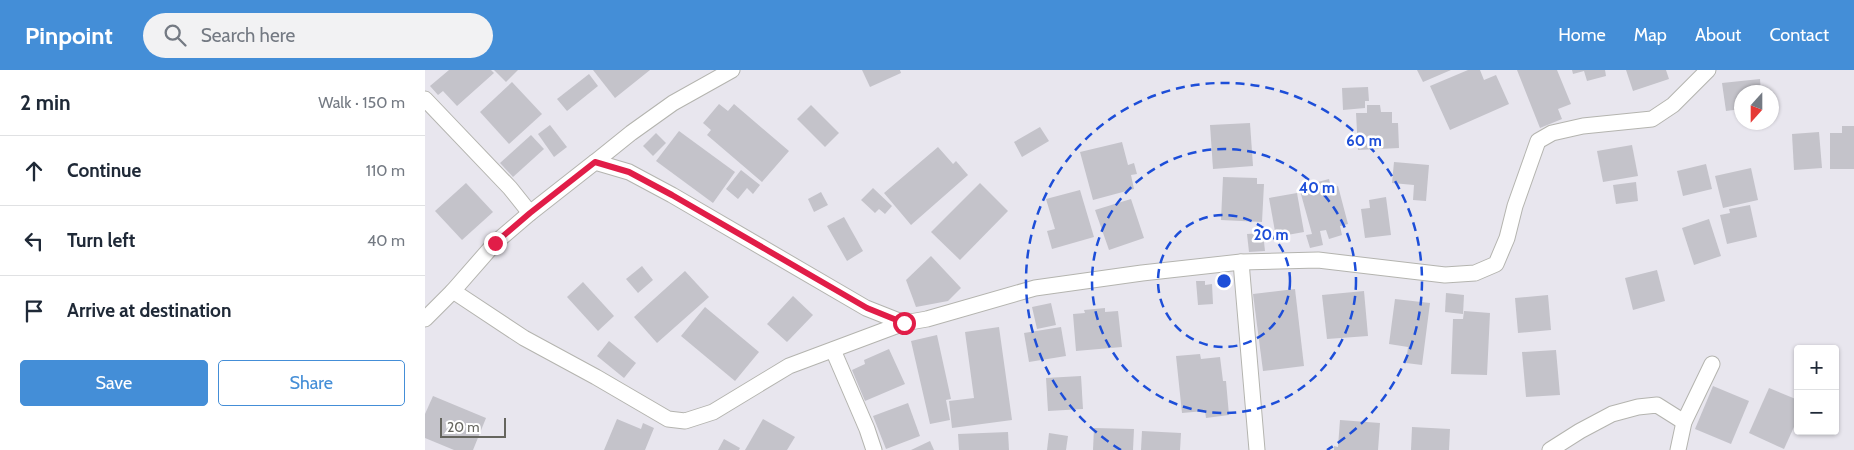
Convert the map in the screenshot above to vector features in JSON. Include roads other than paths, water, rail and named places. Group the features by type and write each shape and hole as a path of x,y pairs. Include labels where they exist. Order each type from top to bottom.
{"street":[{"path":"425,319 453,291 495,243 530,213 631,133 673,103 732,70"},
{"path":"453,291 523,338 597,377 668,419 685,421 713,412 789,366 904,323 927,319 1035,288 1241,262 1318,260 1445,275 1475,273 1496,264 1507,238 1515,206 1538,141 1552,133 1583,126 1651,119 1673,105 1708,70"},
{"path":"425,99 510,188 530,213"},
{"path":"595,162 629,172 867,308 904,323"},
{"path":"1241,262 1257,450"},
{"path":"833,350 874,450"},
{"path":"1678,450 1683,422 1712,364"},
{"path":"1550,450 1612,414 1638,407 1657,405 1683,422"}]}
